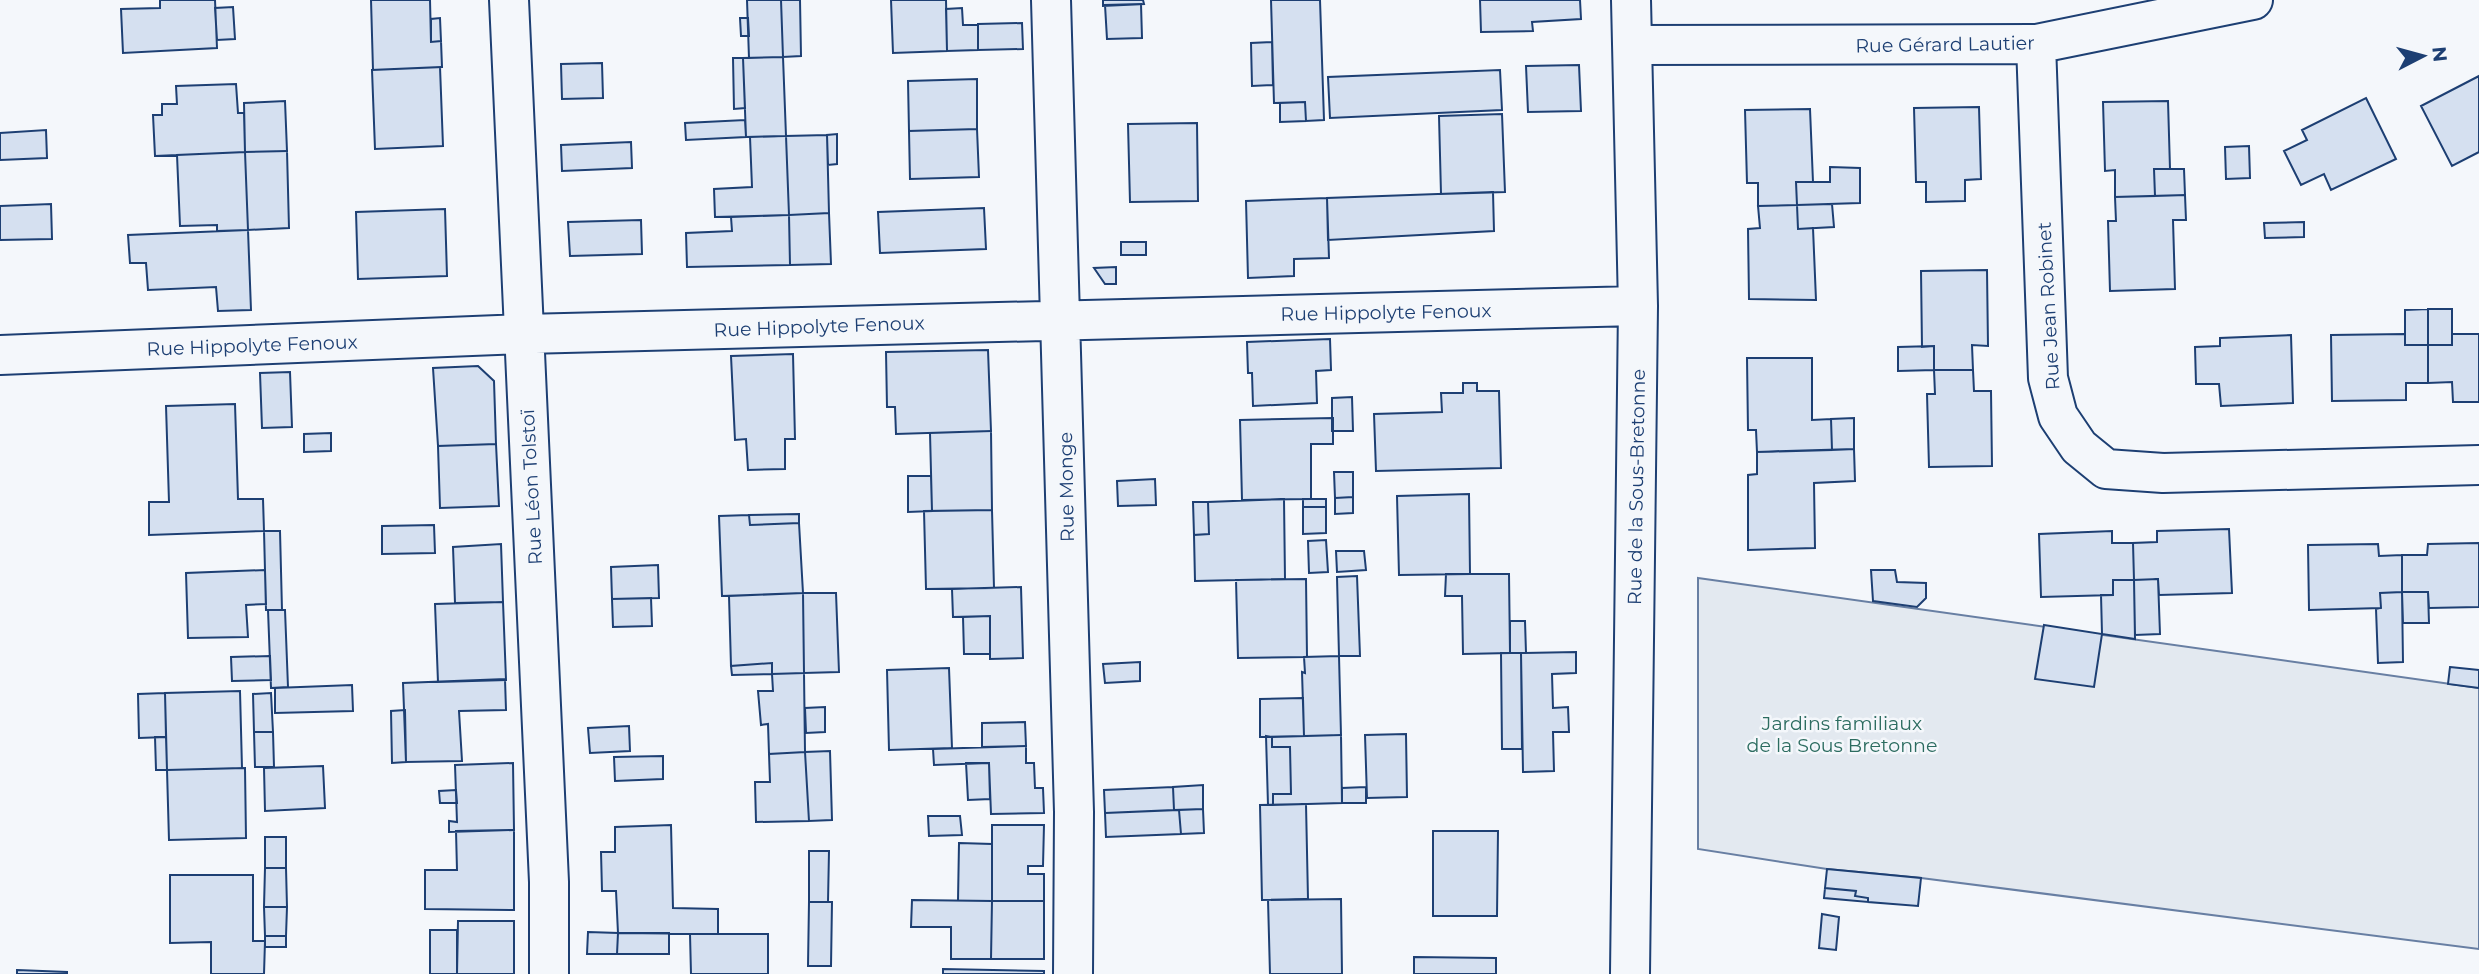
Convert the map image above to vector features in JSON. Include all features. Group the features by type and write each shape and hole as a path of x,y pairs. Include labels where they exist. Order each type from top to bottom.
{"street":[{"name":"Rue Léon Tolstoï","path":"509,0 549,882 548,974"},
{"name":"Rue Monge","path":"1051,0 1074,813 1073,974"},
{"name":"Rue de la Sous-Bretonne","path":"1630,974 1638,306 1631,0"},
{"name":"Rue Gérard Lautier","path":"1632,46 2036,44 2253,0"},
{"name":"Rue Jean Robinet","path":"2036,44 2048,378 2058,416 2079,447 2106,469 2162,473 2479,465"},
{"name":"Rue Hippolyte Fenoux","path":"0,355 525,334 1638,306"}],"green space":[{"name":"Jardins familiaux de la Sous Bretonne","path":"1698,578 2479,688 2479,949 1921,878 1827,869 1698,849"}],"building":[{"path":"160,0 215,0 217,48 123,53 121,9 160,8"},
{"path":"371,0 430,0 431,42 441,41 442,67 373,70"},
{"path":"747,0 781,0 783,57 749,58"},
{"path":"781,0 800,0 801,56 783,57"},
{"path":"891,0 946,0 947,51 893,53"},
{"path":"1103,0 1143,0 1144,4 1103,6"},
{"path":"1271,0 1320,0 1324,120 1306,121 1305,102 1274,103"},
{"path":"1480,0 1580,0 1581,19 1532,22 1533,31 1481,32"},
{"path":"1141,4 1142,38 1107,39 1105,5"},
{"path":"233,7 235,39 217,40 215,8"},
{"path":"962,8 963,25 978,25 978,50 947,51 946,9"},
{"path":"440,18 441,41 431,42 431,19"},
{"path":"740,18 748,18 749,36 741,36"},
{"path":"1022,23 1023,49 978,50 978,24"},
{"path":"1272,42 1273,85 1252,86 1251,43"},
{"path":"783,57 786,136 746,137 743,58"},
{"path":"733,58 743,58 745,108 734,109"},
{"path":"602,63 603,98 562,99 561,64"},
{"path":"1579,65 1581,111 1528,112 1526,66"},
{"path":"440,67 443,146 375,149 372,70"},
{"path":"1500,70 1502,110 1330,118 1328,77"},
{"path":"2479,76 2479,152 2452,166 2421,106"},
{"path":"977,79 977,129 909,131 908,81"},
{"path":"236,84 238,113 244,113 245,152 155,156 153,115 162,115 162,104 177,104 176,86"},
{"path":"2366,98 2396,159 2331,190 2324,174 2301,185 2284,151 2307,140 2302,130"},
{"path":"285,101 287,151 245,152 244,103"},
{"path":"2168,101 2170,169 2154,169 2155,196 2115,197 2115,170 2105,171 2103,102"},
{"path":"1305,102 1306,121 1280,122 1280,103"},
{"path":"1979,107 1981,179 1965,180 1965,201 1926,202 1926,182 1916,182 1914,108"},
{"path":"1810,109 1813,182 1796,182 1797,205 1758,206 1758,183 1747,183 1745,110"},
{"path":"1502,114 1505,192 1441,194 1439,116"},
{"path":"745,120 746,137 686,140 685,123"},
{"path":"1197,123 1198,201 1130,202 1128,124"},
{"path":"977,129 979,177 910,179 909,131"},
{"path":"46,130 47,158 0,160 0,133"},
{"path":"837,134 837,164 828,165 827,135"},
{"path":"827,135 829,213 789,215 786,136"},
{"path":"786,136 789,215 715,217 714,189 752,187 750,137"},
{"path":"631,142 632,168 562,171 561,145"},
{"path":"2249,146 2250,178 2226,179 2225,147"},
{"path":"287,151 289,228 248,230 245,152"},
{"path":"245,152 248,230 217,231 217,225 180,226 177,155"},
{"path":"1830,167 1860,168 1860,203 1797,205 1796,182 1830,182"},
{"path":"2154,169 2184,169 2185,195 2155,196"},
{"path":"1493,192 1494,231 1328,240 1327,198"},
{"path":"2185,195 2186,220 2173,220 2175,289 2110,291 2108,221 2116,221 2115,197"},
{"path":"1327,198 1329,258 1294,259 1294,276 1248,278 1246,201"},
{"path":"51,204 52,239 0,240 0,206"},
{"path":"1832,204 1834,227 1798,229 1797,205"},
{"path":"1797,205 1798,229 1813,228 1816,300 1749,299 1748,229 1760,228 1758,206"},
{"path":"984,208 986,249 880,253 878,212"},
{"path":"445,209 447,276 358,279 356,212"},
{"path":"829,213 831,264 790,265 789,215"},
{"path":"789,215 790,265 687,267 686,233 732,231 731,217"},
{"path":"641,220 642,254 570,256 568,222"},
{"path":"2304,222 2304,237 2265,238 2264,223"},
{"path":"248,230 251,310 218,311 216,287 148,290 146,263 130,263 128,235"},
{"path":"1121,242 1146,242 1146,255 1121,255"},
{"path":"1116,267 1116,284 1105,284 1094,268"},
{"path":"1987,270 1988,346 1972,345 1973,370 1934,370 1934,346 1922,347 1921,271"},
{"path":"2428,309 2428,345 2405,345 2405,310"},
{"path":"2428,309 2452,309 2452,345 2428,345"},
{"path":"2405,334 2405,345 2428,345 2428,383 2406,383 2406,400 2332,401 2331,335"},
{"path":"2452,334 2479,334 2479,402 2453,402 2452,382 2428,383 2428,345 2452,345"},
{"path":"2291,335 2293,403 2221,406 2219,384 2196,384 2195,347 2220,346 2220,338"},
{"path":"1330,339 1331,370 1316,371 1317,403 1253,406 1247,342"},
{"path":"1934,346 1934,370 1898,371 1898,347"},
{"path":"988,350 991,431 896,434 895,407 887,407 886,352"},
{"path":"793,354 795,439 785,439 785,469 748,470 746,439 735,440 731,356"},
{"path":"1747,358 1812,358 1812,420 1831,419 1832,450 1757,452 1756,430 1748,430"},
{"path":"478,366 494,381 496,444 438,446 433,368"},
{"path":"1934,370 1973,370 1974,391 1991,391 1992,466 1929,467 1927,394 1935,394"},
{"path":"290,372 292,427 262,428 260,373"},
{"path":"1463,383 1477,383 1477,391 1499,391 1501,468 1376,471 1374,414 1442,412 1441,393 1463,393"},
{"path":"1352,397 1353,431 1332,431 1332,398"},
{"path":"235,404 238,499 263,499 264,531 149,535 149,502 169,502 166,406"},
{"path":"1333,418 1333,444 1311,444 1311,499 1242,500 1240,420"},
{"path":"1854,418 1854,449 1832,450 1831,419"},
{"path":"991,431 992,510 932,511 930,433"},
{"path":"331,433 331,451 304,452 304,434"},
{"path":"496,444 499,506 440,508 438,446"},
{"path":"1854,449 1855,481 1814,483 1815,548 1748,550 1748,475 1757,474 1757,452"},
{"path":"1334,472 1353,472 1353,497 1335,498"},
{"path":"908,476 931,476 932,511 908,512"},
{"path":"1155,479 1156,505 1118,506 1117,481"},
{"path":"1469,494 1470,574 1399,575 1397,496"},
{"path":"1353,497 1353,513 1335,514 1335,498"},
{"path":"1284,499 1285,579 1195,581 1194,535 1209,534 1208,502"},
{"path":"1303,499 1326,499 1326,507 1303,507"},
{"path":"1193,502 1208,502 1209,534 1194,535"},
{"path":"1303,507 1326,507 1326,533 1303,534"},
{"path":"992,510 994,588 926,589 924,511"},
{"path":"799,514 799,523 750,525 749,515"},
{"path":"749,515 750,525 799,523 803,593 722,596 719,516"},
{"path":"434,525 435,553 382,554 382,526"},
{"path":"2229,529 2232,593 2159,595 2158,579 2134,580 2133,543 2157,542 2157,531"},
{"path":"264,531 280,531 282,610 266,610"},
{"path":"2112,531 2112,543 2133,543 2134,580 2113,580 2113,595 2041,597 2039,534"},
{"path":"1326,540 1328,572 1309,573 1308,541"},
{"path":"2479,543 2479,607 2429,608 2428,592 2402,592 2402,555 2427,555 2428,544"},
{"path":"501,544 503,602 455,603 453,547"},
{"path":"2378,544 2379,556 2402,555 2402,592 2380,593 2381,608 2309,610 2308,545"},
{"path":"1336,551 1364,551 1366,570 1337,572"},
{"path":"658,565 659,598 612,599 611,567"},
{"path":"265,570 266,604 246,605 248,637 188,638 186,573"},
{"path":"1871,570 1895,570 1897,582 1926,583 1926,598 1917,607 1873,601"},
{"path":"1446,574 1509,574 1510,653 1463,654 1462,596 1445,596"},
{"path":"1357,576 1360,656 1339,656 1337,577"},
{"path":"1306,579 1307,657 1238,658 1236,580"},
{"path":"2158,579 2160,634 2135,635 2134,580"},
{"path":"2113,580 2134,580 2135,639 2102,634 2101,595 2113,595"},
{"path":"1021,587 1023,658 990,659 990,616 953,617 952,589"},
{"path":"2402,592 2428,592 2429,623 2403,623"},
{"path":"2402,592 2403,662 2378,663 2376,609 2381,608 2380,593"},
{"path":"803,593 836,593 839,672 804,673"},
{"path":"803,593 804,673 772,674 772,663 731,666 729,596"},
{"path":"651,598 652,626 613,627 612,599"},
{"path":"503,602 506,680 438,682 435,604"},
{"path":"268,610 285,610 288,687 271,688"},
{"path":"990,616 990,654 964,654 963,617"},
{"path":"1510,621 1525,621 1526,653 1510,653"},
{"path":"2044,625 2102,634 2094,687 2035,679"},
{"path":"1576,652 1576,673 1552,674 1553,708 1568,707 1569,732 1553,732 1554,771 1523,772 1521,653"},
{"path":"1501,653 1521,653 1522,749 1502,749"},
{"path":"270,656 271,680 232,681 231,657"},
{"path":"1339,656 1341,735 1304,736 1304,657"},
{"path":"1140,662 1140,681 1105,683 1103,664"},
{"path":"772,663 772,674 732,675 731,666"},
{"path":"2450,667 2479,670 2479,688 2448,684"},
{"path":"949,668 952,748 889,750 887,670"},
{"path":"804,673 805,752 769,754 768,724 761,725 758,691 773,691 772,674"},
{"path":"505,679 506,710 459,711 462,761 406,762 403,683"},
{"path":"352,685 353,711 275,713 275,688"},
{"path":"240,691 242,768 167,770 165,693"},
{"path":"165,693 166,737 139,738 138,694"},
{"path":"271,693 273,732 254,732 253,694"},
{"path":"1303,698 1304,736 1260,737 1260,699"},
{"path":"825,707 825,732 806,733 805,708"},
{"path":"405,710 406,762 392,763 391,711"},
{"path":"1025,722 1026,746 982,747 982,723"},
{"path":"629,726 630,751 590,753 588,728"},
{"path":"254,732 273,732 274,767 255,767"},
{"path":"1406,734 1407,797 1367,798 1365,735"},
{"path":"1341,735 1342,803 1273,805 1273,794 1291,794 1290,747 1272,747 1272,737"},
{"path":"1266,736 1272,737 1272,747 1290,747 1291,794 1273,794 1273,805 1268,805"},
{"path":"155,737 166,737 167,770 156,770"},
{"path":"1026,746 1026,763 1034,763 1035,788 1043,788 1044,813 991,814 989,763 934,765 933,749"},
{"path":"830,751 832,820 809,821 805,752"},
{"path":"805,752 809,821 756,822 755,782 770,782 769,754"},
{"path":"663,756 663,779 615,781 614,757"},
{"path":"513,763 514,830 449,832 449,821 457,822 455,765"},
{"path":"966,763 989,763 990,799 968,800"},
{"path":"323,766 325,808 265,811 264,768"},
{"path":"245,768 246,838 169,840 167,770"},
{"path":"1203,785 1203,809 1174,810 1173,787"},
{"path":"1173,787 1174,810 1105,813 1104,790"},
{"path":"1366,787 1366,803 1342,803 1342,788"},
{"path":"456,790 457,803 440,803 439,791"},
{"path":"1306,804 1308,899 1262,900 1260,805"},
{"path":"1203,809 1204,833 1181,834 1179,810"},
{"path":"1179,810 1181,834 1106,837 1105,813"},
{"path":"928,816 960,816 962,835 929,836"},
{"path":"671,825 673,908 718,909 718,934 618,933 616,891 602,891 601,852 615,852 615,827"},
{"path":"992,825 1044,825 1043,866 1028,866 1028,874 1044,874 1044,901 992,901"},
{"path":"514,830 514,910 425,909 425,870 457,870 456,831"},
{"path":"1433,831 1498,831 1497,916 1433,916"},
{"path":"265,837 286,837 286,868 265,868"},
{"path":"959,843 992,844 992,901 958,901"},
{"path":"809,851 829,851 828,902 809,902"},
{"path":"265,868 286,868 287,907 264,907"},
{"path":"1827,869 1921,878 1918,906 1868,902 1868,898 1855,896 1856,891 1825,888"},
{"path":"170,875 253,875 253,941 265,941 264,974 211,974 211,942 170,943"},
{"path":"1825,888 1856,891 1855,896 1868,898 1868,902 1824,898"},
{"path":"1341,899 1342,974 1270,974 1268,900"},
{"path":"912,900 992,901 991,959 951,959 951,927 911,927"},
{"path":"992,901 1044,901 1044,959 991,959"},
{"path":"809,902 832,902 831,966 808,966"},
{"path":"264,907 287,907 286,936 265,936"},
{"path":"1822,914 1839,917 1836,950 1819,948"},
{"path":"458,921 514,921 514,974 457,974"},
{"path":"430,930 457,930 457,974 430,974"},
{"path":"588,932 618,933 617,954 587,954"},
{"path":"618,933 669,933 669,954 617,954"},
{"path":"690,934 768,934 768,974 691,974"},
{"path":"265,936 286,936 286,947 265,947"},
{"path":"1414,957 1496,958 1496,974 1414,974"},
{"path":"943,969 1044,971 1044,974 943,974"},
{"path":"17,970 67,972 67,974 17,974"}]}
